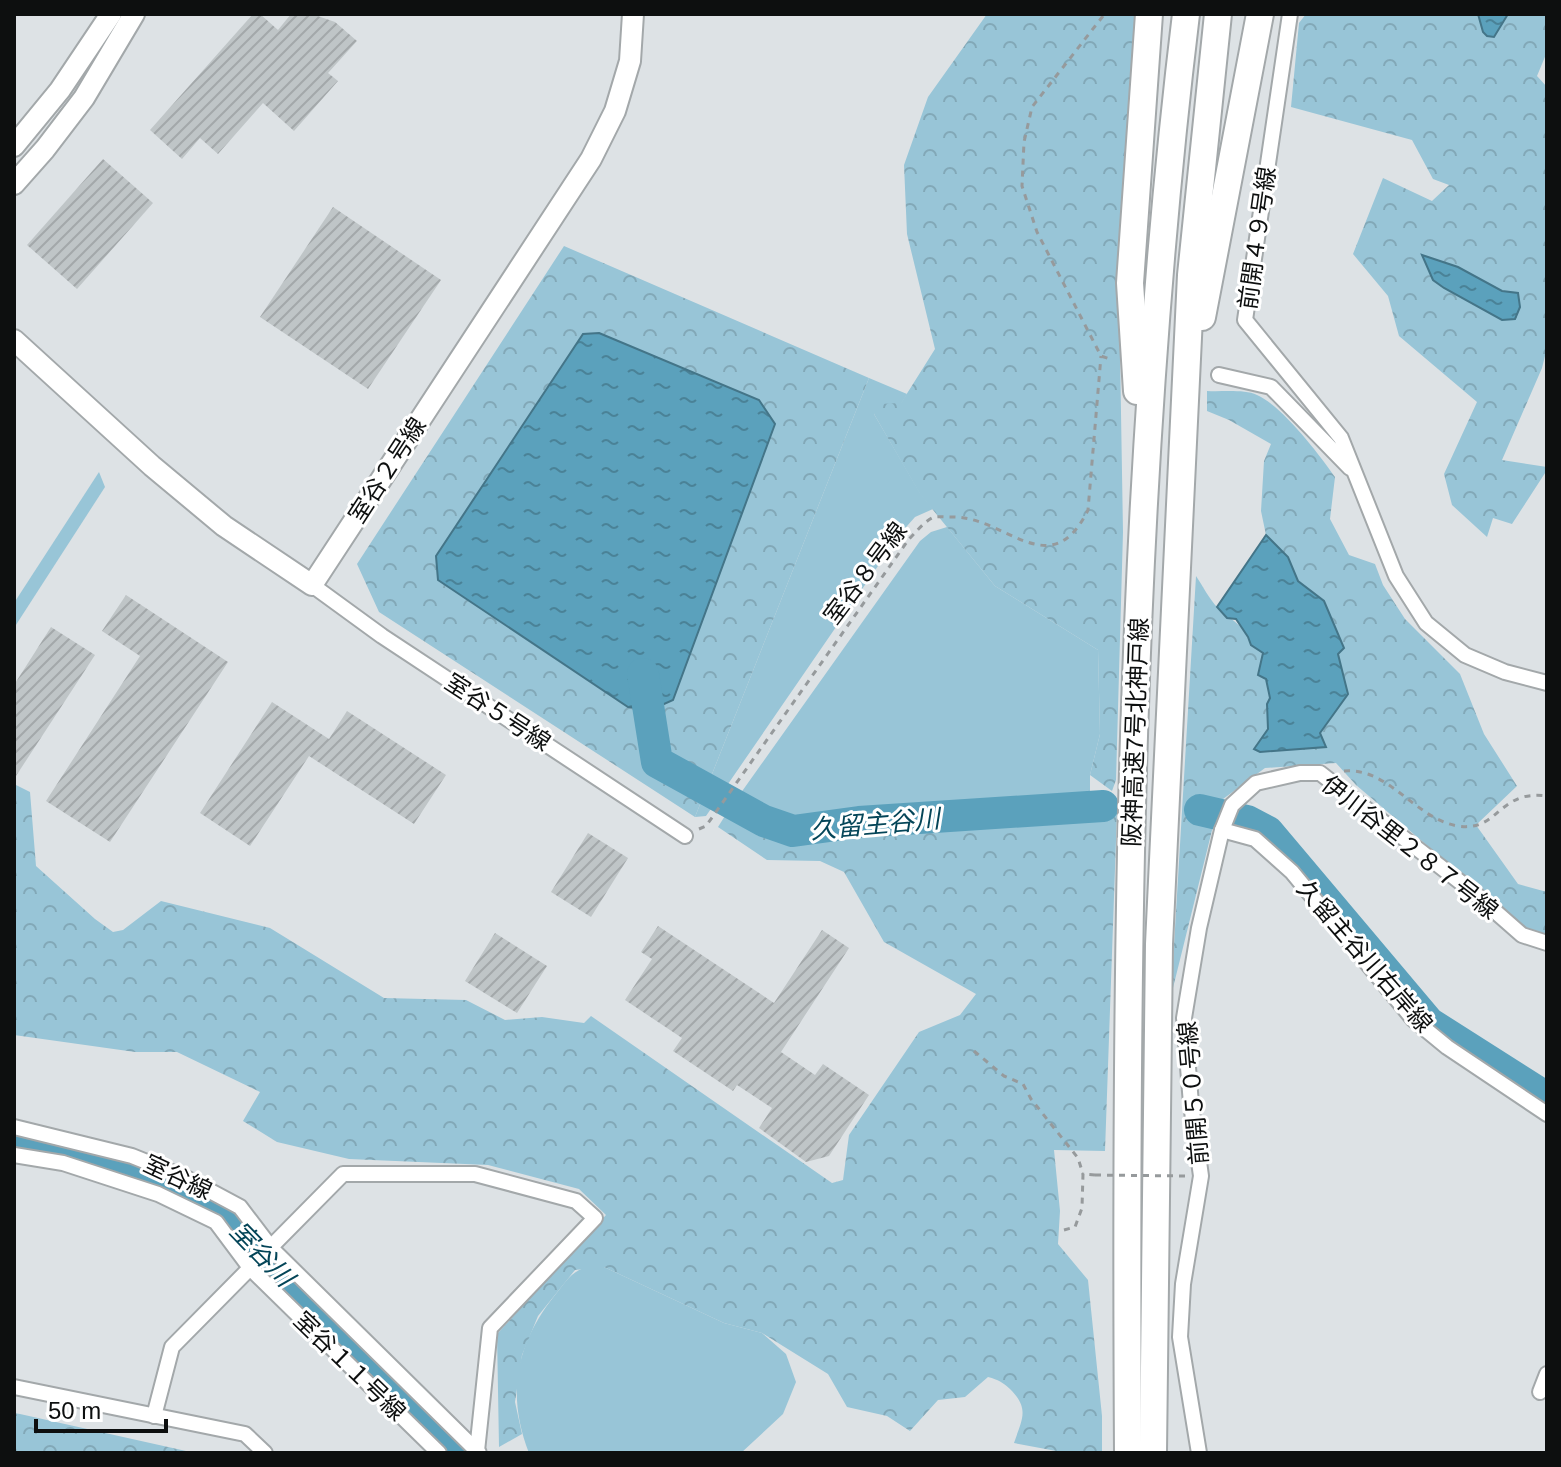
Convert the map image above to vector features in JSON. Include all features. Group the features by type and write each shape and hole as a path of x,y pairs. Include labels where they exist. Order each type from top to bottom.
{"highway":[{"path":"1143,490 1130,283 1149,14"},
{"name":"阪神高速7号北神戸線","path":"1128,1453 1128,923 1143,490 1159,273 1186,14"},
{"name":"阪神高速7号北神戸線","path":"1153,1453 1159,944 1191,275 1218,14"},
{"path":"1184,413 1260,14"}],"street":[{"path":"14,146 60,90 111,14"},
{"path":"14,184 84,98 134,14"},
{"name":"室谷２号線","path":"312,585 591,159 615,111 630,61 633,14"},
{"name":"前開４９号線","path":"1290,14 1245,320 1341,438 1396,576 1426,623 1465,655 1505,672 1547,683"},
{"path":"14,340 152,466 224,526 312,585"},
{"path":"1219,375 1271,387 1356,474"},
{"name":"室谷５号線","path":"312,585 382,636 685,836"},
{"name":"伊川谷里２８７号線","path":"1226,820 1232,805 1256,783 1300,773 1320,773 1473,892 1522,935 1547,943"},
{"name":"久留主谷川右岸線","path":"1226,820 1255,839 1292,872 1413,1019 1447,1047 1547,1114"},
{"name":"前開５０号線","path":"1199,1453 1180,1337 1183,1284 1201,1176 1184,1018 1199,928 1226,820"},
{"name":"室谷線","path":"14,1127 132,1156 184,1177 240,1207 272,1249 478,1452"},
{"name":"室谷１１号線","path":"14,1155 63,1163 158,1194 216,1222 251,1269 439,1453"},
{"path":"154,1416 172,1347 343,1174 475,1174 576,1201 595,1218 490,1328 478,1452"},
{"path":"1540,1392 1547,1374"},
{"path":"14,1387 245,1434 265,1453"}],"path":[{"path":"1103,16 1032,107 1024,142 1022,186 1037,232 1101,356 1117,361"},
{"name":"室谷８号線","path":"685,836 706,826 909,539 933,517 961,516 1034,546 1061,544 1078,530 1088,510 1101,356"},
{"path":"1320,773 1356,770 1370,773 1436,819 1455,826 1483,824 1520,798 1547,796"},
{"path":"974,1051 1004,1076 1023,1084 1031,1099 1078,1158 1083,1174 1082,1208 1075,1227 1064,1230"},
{"path":"1083,1174 1187,1176"}],"green space":[{"path":"987,14 1140,14 1119,292 1123,532 1116,780 1112,791 1090,775 1100,734 1098,650 995,586 920,494 874,414 878,404 901,403 935,349 907,234 904,165 928,97"},
{"path":"1306,14 1478,14 1483,32 1493,37 1508,14 1547,14 1547,52 1537,76 1547,87 1547,348 1542,368 1502,460 1547,467 1547,470 1512,524 1493,518 1487,537 1452,505 1444,474 1477,402 1399,336 1388,296 1353,254 1383,178 1432,201 1449,185 1433,179 1412,140 1291,107 1299,23"},
{"path":"564,246 869,378 695,817 379,612 357,564","holes":["599,333 759,400 583,334"]},
{"path":"869,378 907,394 901,404 874,414 920,493 933,509 915,517 900,534 706,816 695,817"},
{"path":"1207,391 1239,391 1257,395 1277,409 1299,432 1335,477 1330,519 1349,555 1375,564 1383,585 1405,619 1460,674 1484,734 1517,786 1476,825 1518,884 1547,892 1547,935 1529,932 1356,785 1336,763 1265,768 1219,802 1171,996 1196,576 1215,604 1242,628 1251,645 1263,653 1271,698 1267,704 1268,729 1254,749 1260,752 1325,747 1320,733 1348,694 1338,654 1344,647 1324,601 1298,581 1288,557 1266,535 1261,511 1264,461 1271,444 1207,411"},
{"path":"99,472 105,487 14,628 14,603"},
{"path":"947,527 995,586 1098,650 1100,734 1090,775 1090,796 994,799 794,820 766,811 754,827 728,811 920,541 931,532"},
{"path":"14,784 30,792 36,866 113,932 123,930 161,901 270,928 384,998 466,1000 505,1020 542,1017 584,1023 591,1016 832,1183 843,1180 849,1135 919,1032 960,1015 976,994 884,942 844,872 820,861 767,860 718,827 728,811 757,829 791,838 1117,812 1105,1151 1054,1150 1060,1211 1058,1244 1088,1280 1102,1416 1102,1453 1067,1453 1014,1443 1022,1414 1020,1402 1005,1385 988,1377 965,1397 938,1400 910,1431 887,1416 847,1407 828,1374 762,1333 724,1323 604,1267 575,1270 538,1316 522,1355 515,1402 522,1434 499,1447 497,1334 606,1215 579,1189 488,1165 349,1159 277,1142 243,1121 260,1092 177,1052 135,1052 14,1035"},
{"path":"587,1267 604,1267 724,1323 762,1333 786,1354 796,1382 783,1414 741,1453 529,1453 518,1410 517,1390 524,1351 531,1332 555,1295 572,1275"},
{"path":"14,1413 20,1414 195,1453 14,1453"}],"water":[{"path":"1478,14 1508,14 1494,37 1483,32"},
{"path":"1422,255 1458,267 1502,291 1518,293 1520,307 1515,319 1502,320 1444,288 1433,280"},
{"path":"599,333 759,400 775,424 673,700 653,709 628,707 438,580 436,556 583,334"},
{"path":"1266,535 1288,557 1298,581 1324,601 1344,648 1338,654 1348,694 1320,733 1326,747 1260,752 1254,749 1268,729 1267,704 1270,698 1266,679 1258,675 1263,653 1251,645 1236,619 1227,618 1217,607"}],"building":[{"path":"253,14 260,14 278,30 291,14 312,14 335,22 357,41 328,73 338,81 294,131 263,103 218,154 200,138 182,159 150,130"},
{"path":"103,159 153,203 77,289 27,245"},
{"path":"333,207 441,280 368,389 260,317"},
{"path":"126,595 228,662 110,842 46,801 140,656 102,631"},
{"path":"51,627 95,655 14,779 14,685"},
{"path":"272,702 329,739 347,711 446,775 414,824 309,756 250,846 200,813"},
{"path":"588,833 628,858 591,917 551,892"},
{"path":"658,926 774,1003 822,930 849,948 781,1052 815,1075 823,1064 869,1095 829,1156 806,1162 759,1128 772,1108 737,1085 733,1091 673,1051 682,1038 625,1000 652,959 641,952"},
{"path":"495,933 547,966 517,1013 465,981"}],"waterway":[{"name":"久留主谷川","path":"643,674 657,762 764,821 793,831 859,822 1103,806"},
{"name":"久留主谷川","path":"1200,810 1247,821 1268,832 1429,1023 1547,1098"},
{"name":"室谷川","path":"14,1139 87,1156 160,1182 225,1217 306,1304 457,1453"}]}
